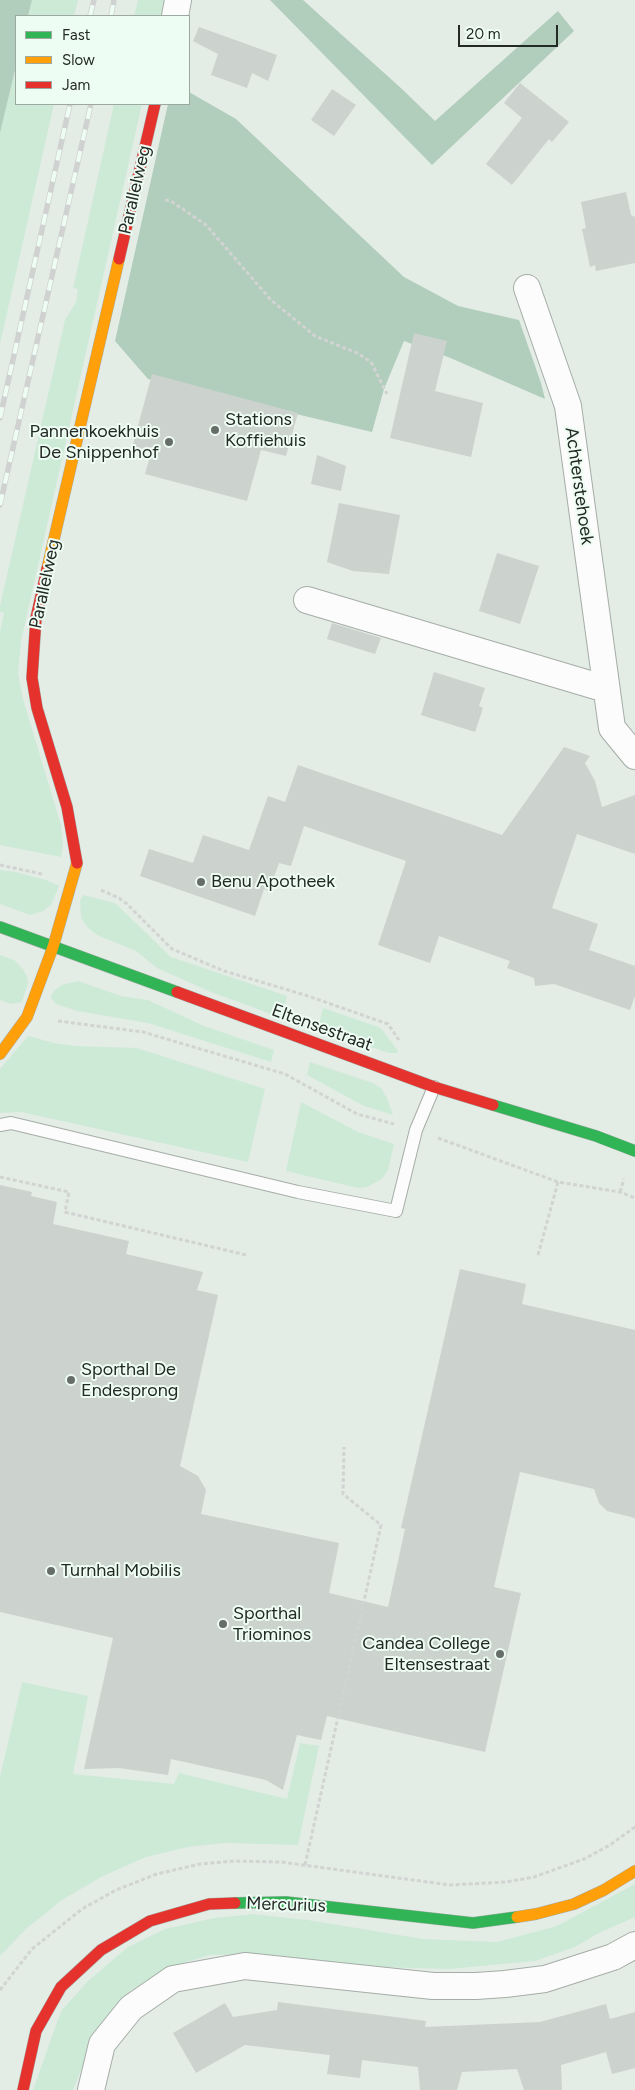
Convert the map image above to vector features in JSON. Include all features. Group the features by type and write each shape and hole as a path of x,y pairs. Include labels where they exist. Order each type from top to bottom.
{"street":[{"path":"175,15 178,0"},
{"name":"Parallelweg","path":"0,1054 27,1017 53,948 76,865 67,807 36,708 32,678 36,618 155,105"},
{"name":"Achterstehoek","path":"526,288 568,406 612,728 635,756"},
{"path":"307,600 606,689"},
{"name":"Eltensestraat","path":"0,928 434,1087 634,1148"},
{"name":"Mercurius","path":"22,2090 36,2031 61,1987 101,1950 150,1922 209,1904 286,1902 473,1923 536,1914 574,1904 604,1890 635,1871"},
{"path":"91,2090 102,2044 131,2008 173,1979 245,1966 433,1986 505,1984 545,1979 613,1957 635,1945"}],"lane":[{"path":"0,1125 11,1123 298,1192 396,1211 416,1130 434,1087"}],"path":[{"path":"135,191 171,201 206,225 278,306 315,336 357,353 371,362 387,394"},
{"path":"0,865 73,881 119,898 172,949 224,972 306,995 388,1024 411,1057 417,1081"},
{"path":"27,1017 143,1032 285,1074 357,1114 416,1130 558,1182 620,1192 635,1198"},
{"path":"0,1177 69,1192 65,1212 246,1255"},
{"path":"538,1255 558,1182"},
{"path":"305,1865 381,1525 343,1494 344,1448"}],"green space":[{"path":"0,0 32,0 28,15 15,15 15,70 0,133"},
{"path":"32,0 78,0 74,15 28,15"},
{"path":"138,0 166,0 163,15 134,15"},
{"path":"270,0 303,0 435,121 558,11 574,31 432,165"},
{"path":"15,70 15,105 54,105 0,344 0,133"},
{"path":"190,93 236,119 404,277 458,306 519,320 545,399 448,357 404,341 384,389 372,432 148,379 115,341 168,105 190,105"},
{"path":"114,105 142,105 21,641 18,673 23,699 61,825 63,846 61,857 0,845 0,632 4,613 0,612 0,606 65,320 76,302 78,289 73,288"},
{"path":"0,870 46,880 59,886 51,905 43,911 30,915 0,904"},
{"path":"83,895 115,903 171,957 287,996 282,1018 211,992 157,968 136,951 97,935 88,928 81,918 80,900"},
{"path":"0,955 14,960 27,976 28,983 22,1002 11,1004 0,1000"},
{"path":"78,981 121,996 148,1000 204,1026 274,1050 271,1062 148,1023 77,1011 56,1004 50,997 62,985"},
{"path":"323,1008 381,1028 398,1051 396,1053 389,1053 318,1029"},
{"path":"28,1036 54,1043 76,1046 137,1048 265,1089 248,1162 21,1112 0,1113 0,1069"},
{"path":"310,1062 373,1083 381,1088 393,1115 364,1106 307,1075"},
{"path":"301,1102 358,1132 394,1144 388,1170 382,1179 367,1187 358,1188 286,1171"},
{"path":"22,1682 88,1696 73,1774 174,1784 179,1773 287,1799 300,1743 319,1746 298,1845 225,1843 188,1847 146,1857 103,1876 62,1900 27,1928 0,1956 0,1777"},
{"path":"635,1884 635,1917 599,1933 575,1947 535,1961 450,1969 376,1967 254,1954 210,1955 186,1962 165,1971 133,1989 113,2008 94,2038 73,2090 33,2090 61,2011 88,1981 128,1947 165,1929 214,1918 253,1914 308,1920 423,1939 497,1942 557,1926"}],"building":[{"path":"199,27 277,55 268,81 252,73 247,88 211,75 218,54 193,41"},
{"path":"520,83 569,122 552,142 549,139 512,185 486,164 522,118 504,103"},
{"path":"332,89 356,105 334,136 311,120"},
{"path":"626,192 631,215 635,217 635,263 596,271 595,265 590,267 582,229 586,228 581,202"},
{"path":"414,333 447,341 435,391 483,403 471,457 390,438"},
{"name":"Stations Koffiehuis","path":"152,374 298,413 286,456 261,450 247,501 145,474 151,453 132,448"},
{"path":"317,455 346,466 341,491 311,484"},
{"path":"339,503 400,515 389,574 353,571 327,562"},
{"path":"497,553 539,566 520,624 479,611"},
{"path":"332,623 381,638 375,654 327,639"},
{"path":"434,672 485,688 479,706 483,708 475,732 421,715"},
{"path":"564,747 590,756 585,763 595,781 602,807 635,795 635,854 577,834 552,908 598,924 589,950 635,966 635,996 630,1010 554,984 535,986 534,978 507,968 510,961 439,936 430,963 378,945 406,861 304,826 291,866 279,863 269,891 264,889 255,916 140,876 149,849 193,863 203,835 249,850 268,796 285,802 298,765 502,835"},
{"path":"0,1185 32,1192 31,1196 57,1202 53,1224 129,1241 126,1254 203,1272 197,1290 218,1295 180,1466 198,1476 206,1490 201,1514 339,1543 329,1593 388,1607 405,1529 401,1528 460,1269 526,1284 522,1304 635,1330 635,1518 607,1511 599,1503 594,1489 520,1472 494,1587 521,1593 485,1752 327,1716 321,1740 297,1735 283,1790 266,1780 171,1759 168,1775 119,1768 84,1769 113,1638 0,1612"},
{"path":"278,2002 426,2021 425,2027 540,2022 606,2004 610,2019 635,2012 635,2068 612,2074 606,2052 561,2065 562,2090 524,2090 517,2069 462,2072 457,2090 420,2090 418,2067 362,2060 360,2078 327,2074 330,2055 245,2045 196,2073 173,2033 225,2003 233,2017 277,2010"}],"railway":[{"path":"90,15 94,0"},
{"path":"111,15 114,0"},
{"path":"0,418 70,105"},
{"path":"0,505 91,105"}],"traffic: fast":[{"path":"0,927 177,992"},
{"path":"493,1105 596,1136 635,1151"},
{"path":"235,1903 286,1902 473,1923 517,1917"}],"traffic: slow":[{"path":"47,569 119,259"},
{"path":"0,1054 27,1017 53,947 77,863"},
{"path":"517,1917 574,1904 604,1890 635,1871"}],"traffic: jam":[{"path":"119,259 155,105"},
{"path":"47,569 36,618 32,678 37,708 67,807 77,863"},
{"path":"177,992 434,1087 493,1105"},
{"path":"23,2090 36,2031 61,1987 101,1950 150,1921 209,1904 235,1903"}],"place":[{"name":"Stations Koffiehuis","path":"215,430"},
{"name":"Pannenkoekhuis De Snippenhof","path":"169,442"},
{"name":"Benu Apotheek","path":"201,882"},
{"name":"Sporthal De Endesprong","path":"71,1380"},
{"name":"Turnhal Mobilis","path":"51,1571"},
{"name":"Sporthal Triominos","path":"223,1624"},
{"name":"Candea College Eltensestraat","path":"500,1654"}]}
